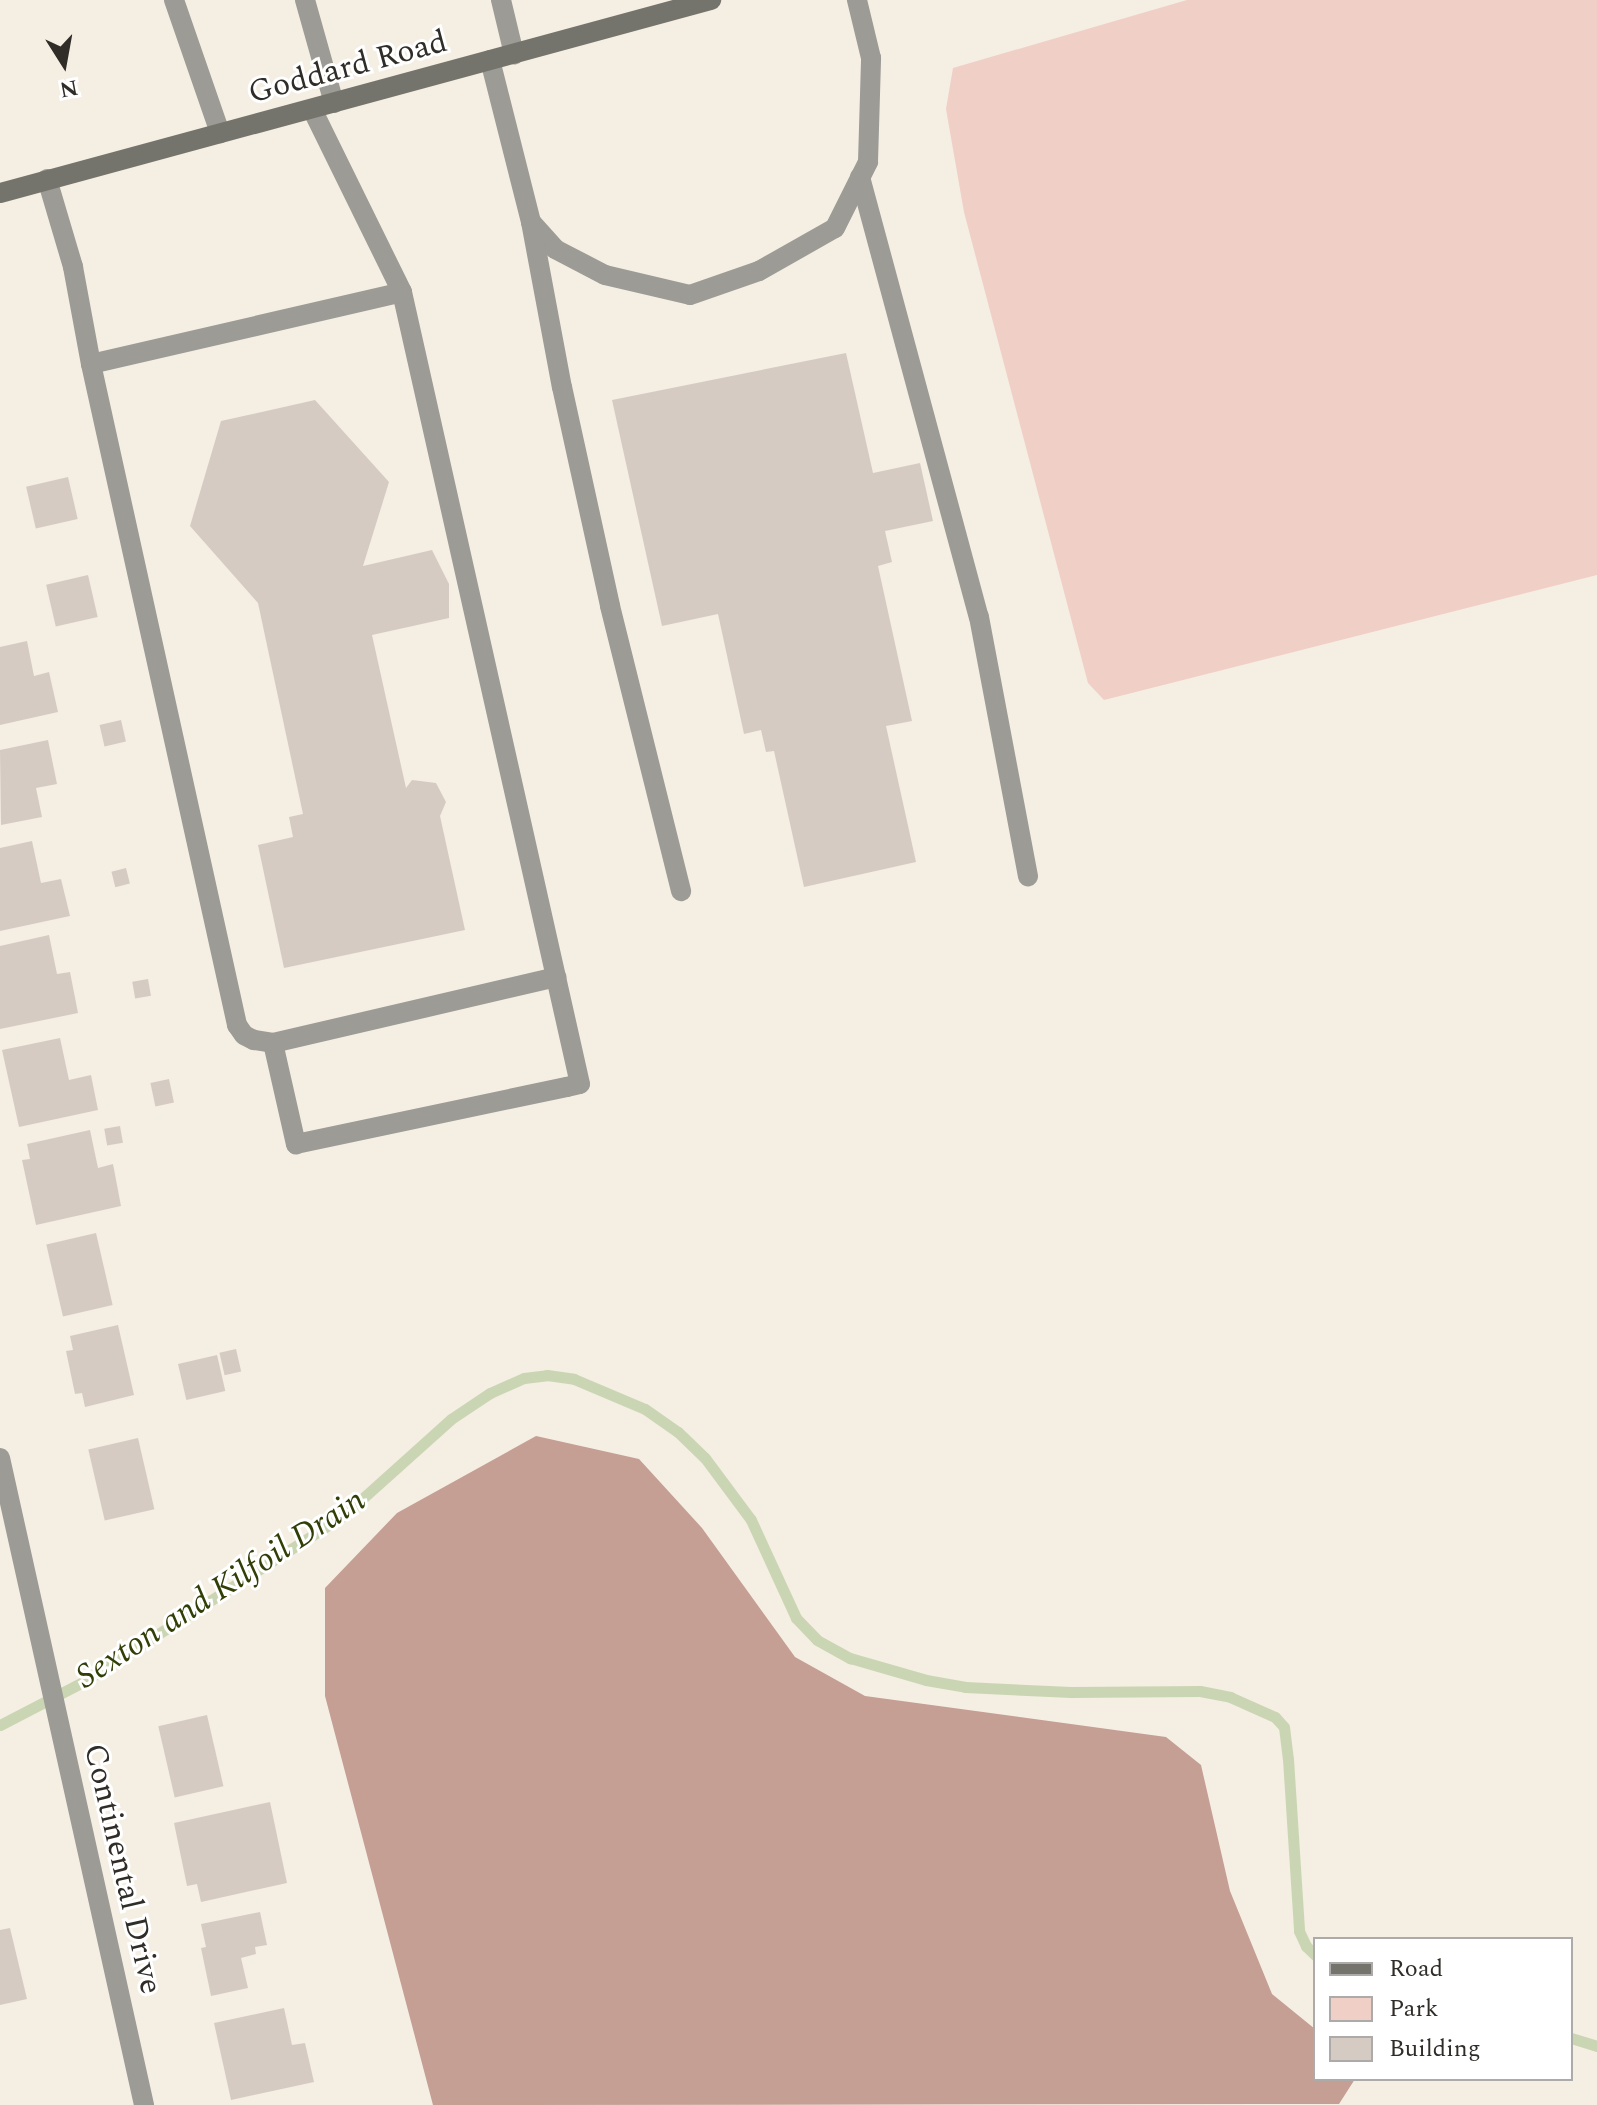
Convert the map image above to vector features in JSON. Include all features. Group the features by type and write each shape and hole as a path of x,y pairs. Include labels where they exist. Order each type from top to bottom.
{"main road":[{"name":"Goddard Road","path":"0,193 711,0"}],"street":[{"path":"174,0 220,133"},
{"path":"305,0 334,103"},
{"path":"501,0 514,54"},
{"path":"531,222 555,249 605,275 690,295 759,271 835,228 868,162 871,58 857,0"},
{"path":"490,60 531,222 562,387 610,606 681,891"},
{"path":"273,1043 296,1144 580,1084 402,292 312,109"},
{"path":"860,177 979,617 1028,876"},
{"path":"47,179 70,256 237,1025 244,1035 254,1040 273,1043 556,977"},
{"path":"91,364 402,292"},
{"name":"Continental Drive","path":"0,1458 144,2105"}],"green space":[{"path":"1187,0 1597,0 1597,575 1104,700 1088,683 964,212 946,109 953,68"}],"shaded area":[{"path":"536,1436 639,1459 702,1528 795,1657 865,1696 1166,1737 1201,1765 1230,1891 1272,1994 1313,2027 1313,2081 1354,2081 1339,2104 433,2105 325,1696 325,1588 397,1513"}],"building":[{"path":"846,353 873,473 920,463 933,521 885,531 892,562 878,566 912,721 886,726 916,862 804,887 774,751 766,752 761,730 744,734 718,614 662,626 612,400"},
{"path":"315,400 389,482 363,566 432,550 449,584 449,618 372,635 406,788 412,780 436,783 446,802 440,816 465,930 284,968 258,845 293,837 289,817 303,814 258,603 190,526 221,421"},
{"path":"68,477 78,519 36,529 26,487"},
{"path":"88,575 98,617 56,627 46,585"},
{"path":"27,641 34,676 49,672 58,712 0,725 0,647"},
{"path":"121,720 126,741 105,746 100,725"},
{"path":"48,740 57,784 36,788 42,817 1,825 0,750"},
{"path":"32,841 41,883 61,879 70,916 0,931 0,848"},
{"path":"126,868 130,884 115,887 111,872"},
{"path":"49,935 57,974 70,972 78,1013 0,1029 0,946"},
{"path":"148,979 151,996 135,999 132,982"},
{"path":"60,1038 69,1080 91,1075 98,1110 19,1127 2,1050"},
{"path":"169,1079 174,1102 155,1106 150,1083"},
{"path":"120,1126 123,1143 107,1146 104,1129"},
{"path":"90,1130 98,1168 113,1164 121,1206 36,1225 22,1160 30,1159 27,1144"},
{"path":"96,1233 113,1305 63,1317 46,1244"},
{"path":"118,1325 134,1395 85,1407 82,1393 75,1394 66,1351 73,1350 70,1336"},
{"path":"236,1349 241,1371 225,1375 219,1353"},
{"path":"217,1355 225,1391 186,1400 178,1364"},
{"path":"138,1438 154,1509 105,1521 88,1449"},
{"path":"207,1715 223,1786 175,1797 158,1726"},
{"path":"270,1802 287,1883 201,1902 197,1884 187,1886 174,1823"},
{"path":"260,1912 267,1945 255,1947 256,1954 241,1958 248,1988 211,1996 201,1948 206,1947 201,1924"},
{"path":"10,1928 27,1999 0,2005 0,1930"},
{"path":"284,2008 292,2045 305,2043 314,2082 231,2100 214,2023"}],"waterway":[{"name":"Sexton and Kilfoil Drain","path":"0,1725 83,1682 343,1516 451,1419 490,1393 524,1378 547,1375 574,1379 645,1409 678,1432 705,1458 751,1520 796,1618 817,1640 850,1658 926,1680 965,1687 1071,1692 1200,1691 1230,1697 1275,1717 1284,1727 1288,1759 1299,1931 1313,1953"},
{"name":"Sexton and Kilfoil Drain","path":"1573,2039 1597,2046"}]}
